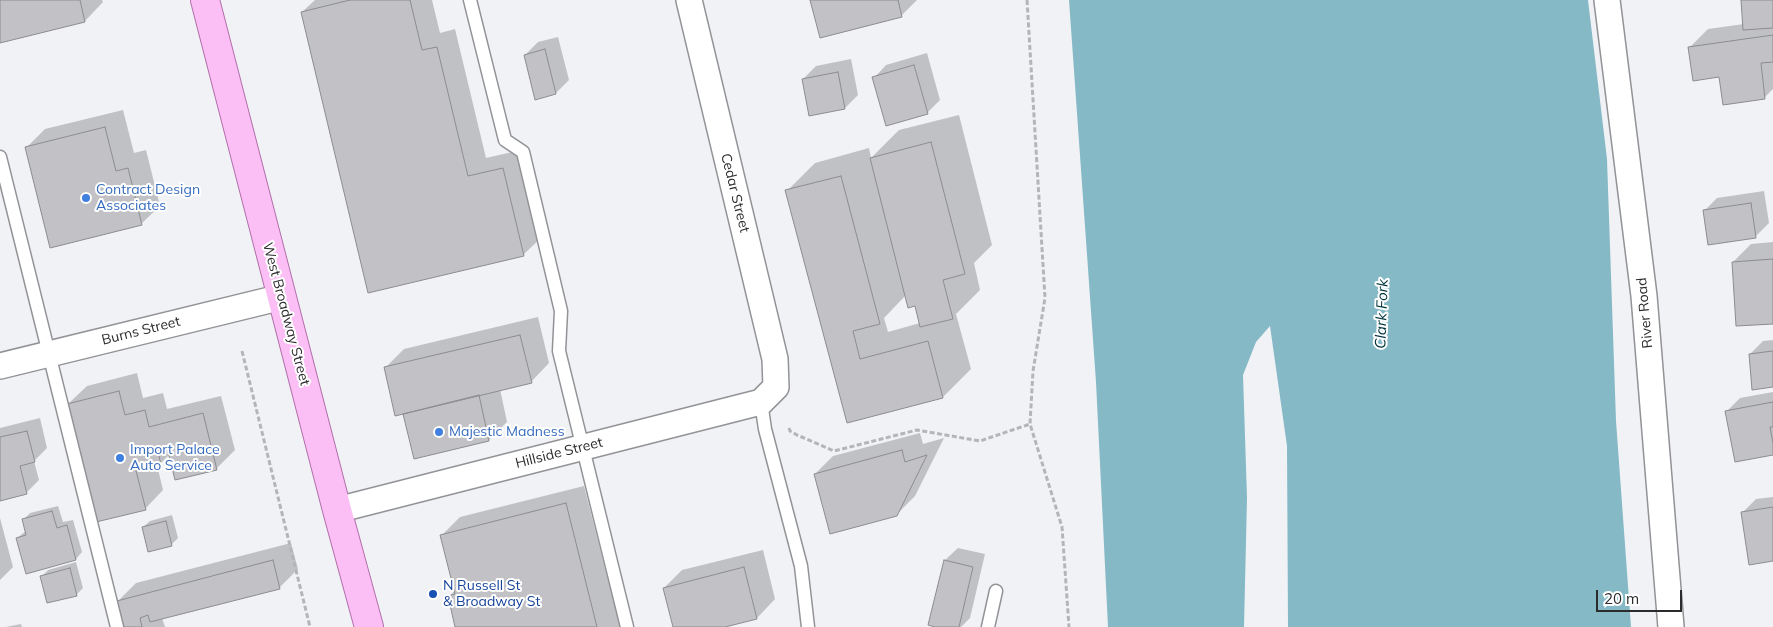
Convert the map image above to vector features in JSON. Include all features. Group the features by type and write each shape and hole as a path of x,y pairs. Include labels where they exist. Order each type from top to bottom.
{"main road":[{"name":"West Broadway Street","path":"206,0 337,510 369,627"}],"street":[{"name":"Cedar Street","path":"689,0 775,359 769,394"},
{"name":"River Road","path":"1607,0 1644,296 1671,627"},
{"name":"Burns Street","path":"0,366 282,297"},
{"name":"Hillside Street","path":"337,510 582,447 769,394"}],"lane":[{"path":"470,0 505,140 524,152 561,311 559,351 627,627"},
{"path":"0,157 117,627"},
{"path":"769,394 765,429 801,566 808,627"},
{"path":"988,627 996,591"}],"path":[{"path":"1027,0 1045,298 1033,372 1030,424 1062,527 1069,627"},
{"path":"242,351 310,627"},
{"path":"769,394 790,431 834,451 917,430 980,441 1030,424"}],"water":[{"name":"Clark Fork","path":"1069,0 1588,0 1607,159 1616,421 1631,627 1288,627 1287,446 1270,326 1256,342 1243,375 1247,498 1244,627 1108,627 1096,382"}],"building":[{"path":"0,0 80,0 85,22 0,43"},
{"path":"350,0 410,0 422,50 437,47 468,176 503,168 524,256 368,293 301,12"},
{"path":"810,0 898,0 902,17 820,38"},
{"path":"1741,0 1773,0 1773,28 1743,30"},
{"path":"1773,35 1773,62 1761,63 1765,99 1723,105 1719,77 1693,81 1688,47"},
{"path":"545,49 556,94 535,100 524,55"},
{"path":"914,65 928,114 886,126 872,77"},
{"path":"838,72 845,109 809,116 802,79"},
{"name":"Contract Design Associates","path":"105,127 116,171 128,168 142,225 50,248 25,147"},
{"path":"931,142 965,274 943,280 953,319 920,327 915,306 908,308 870,158"},
{"path":"841,176 880,324 853,331 860,359 928,341 943,398 847,423 785,190"},
{"path":"1751,203 1756,238 1708,245 1703,210"},
{"path":"1773,259 1773,324 1736,326 1732,262"},
{"path":"520,335 532,383 395,416 384,367"},
{"path":"1773,351 1773,387 1752,390 1749,354"},
{"name":"Import Palace Auto Service","path":"119,391 125,415 145,410 149,427 203,413 217,470 175,480 167,448 158,451 161,465 136,471 146,510 96,522 67,404"},
{"path":"479,395 489,441 414,459 403,414"},
{"path":"1773,402 1773,427 1770,427 1773,455 1735,462 1725,411"},
{"path":"27,431 35,462 20,466 27,494 0,501 0,437"},
{"path":"902,450 905,462 927,455 897,516 830,534 814,474"},
{"path":"566,503 597,627 455,627 448,596 455,594 440,535"},
{"path":"1773,507 1773,561 1749,565 1741,512"},
{"path":"52,511 57,528 67,525 76,560 26,574 16,538 26,535 22,519"},
{"path":"166,521 172,546 148,552 142,527"},
{"path":"273,560 280,589 150,622 148,615 140,618 142,627 123,627 117,601"},
{"path":"944,560 973,567 959,627 935,627 928,625"},
{"path":"744,567 757,619 725,627 673,627 663,588"},
{"path":"70,568 77,596 47,603 40,576"}],"place":[{"name":"Contract Design Associates","path":"86,198"},
{"name":"Majestic Madness","path":"439,432"},
{"name":"Import Palace Auto Service","path":"120,458"},
{"name":"N Russell St & Broadway St","path":"433,594"}]}
